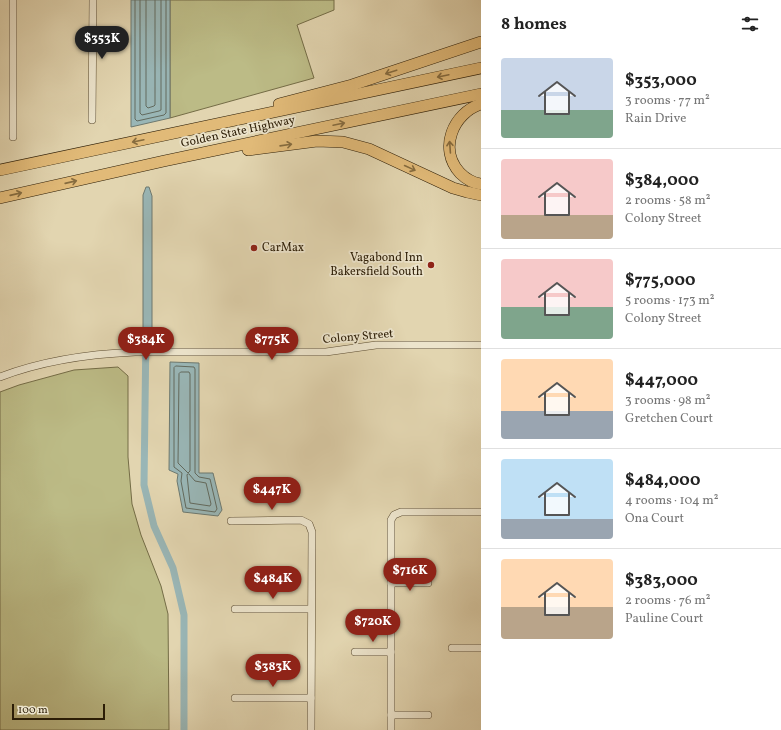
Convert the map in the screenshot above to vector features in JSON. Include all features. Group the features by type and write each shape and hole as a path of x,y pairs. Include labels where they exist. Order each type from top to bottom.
{"highway":[{"path":"160,136 352,84 481,42"},
{"name":"Golden State Highway","path":"0,170 481,67"},
{"name":"Golden State Highway","path":"0,198 164,161 481,94"},
{"path":"481,104 469,109 457,120 449,142 451,157 458,170 470,181 481,184"},
{"path":"164,161 317,141 343,142 369,149 454,188 481,195"}],"street":[{"path":"13,137 14,0"},
{"path":"92,120 93,0"},
{"name":"Colony Street","path":"0,377 36,365 65,358 88,355 136,352 326,352 376,345 481,345"},
{"path":"391,730 391,520 394,515 401,512 481,512"},
{"path":"231,521 301,520 309,524 312,532 311,730"},
{"path":"391,583 428,583"},
{"path":"235,609 312,609"},
{"path":"452,648 481,648"},
{"path":"355,652 391,652"},
{"path":"235,698 311,698"},
{"path":"391,715 428,715"}],"shaded area":[{"path":"170,0 334,0 334,10 297,25 314,78 170,118"},
{"path":"118,367 128,376 128,457 132,504 141,535 161,586 168,614 169,730 0,730 0,392 19,385 74,370"}],"water":[{"path":"131,0 170,0 170,118 131,127"},
{"path":"146,187 149,187 152,196 152,341 143,340 143,195"},
{"path":"170,362 199,363 199,473 213,473 222,510 218,516 183,512 177,481 178,474 169,470"}],"waterway":[{"path":"146,331 144,485 154,526 173,568 184,615 184,730"}],"place":[{"name":"CarMax","path":"254,248"},
{"name":"Vagabond Inn Bakersfield South","path":"431,265"}]}
